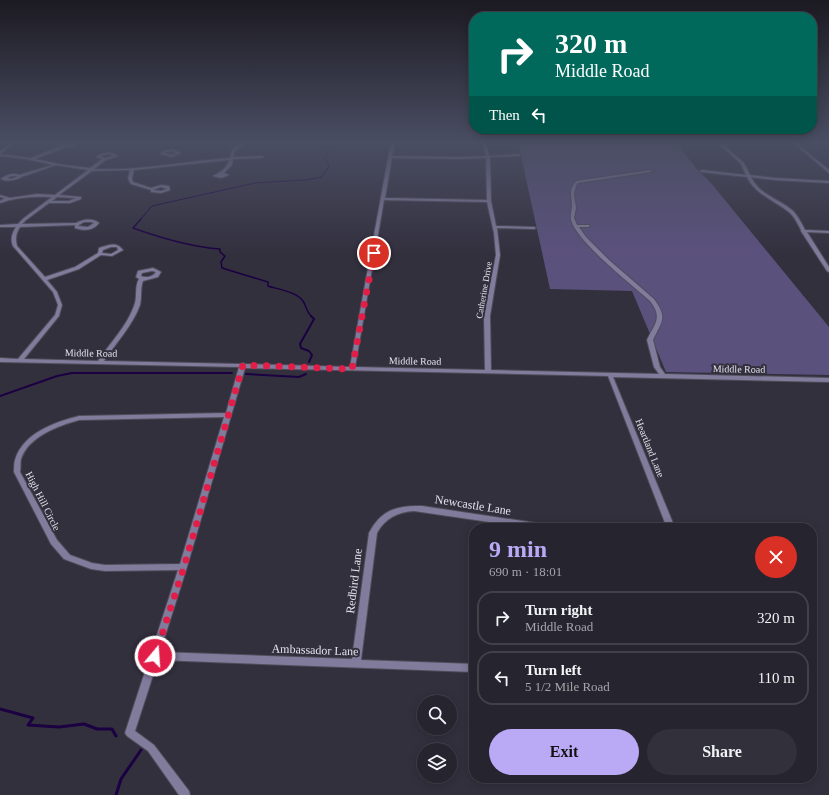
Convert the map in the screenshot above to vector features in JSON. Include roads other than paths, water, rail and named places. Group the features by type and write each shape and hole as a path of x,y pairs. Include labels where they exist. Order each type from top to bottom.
{"street":[{"path":"20,360 57,316 60,305 58,296 14,244 13,235 18,226 78,179"},
{"path":"130,179 132,183 152,188"},
{"path":"352,369 387,179"},
{"name":"Catherine Drive","path":"488,371 486,329 498,255 495,227 489,201 489,179"},
{"path":"596,179 577,182 573,185 571,191 575,210 572,218 575,226 592,246 660,309 662,317 650,340 657,367 663,376"},
{"path":"750,179 757,189 792,212 829,271"},
{"path":"790,179 829,182"},
{"path":"0,196 7,197 8,199"},
{"path":"0,202 8,199 31,196 80,198 70,202 48,202"},
{"path":"384,199 489,201"},
{"path":"0,226 77,224"},
{"path":"575,226 588,226"},
{"path":"495,227 534,228"},
{"path":"803,231 829,232"},
{"path":"44,279 77,268 100,254"},
{"path":"100,362 134,311 139,297 140,282 142,278"},
{"name":"Middle Road","path":"0,360 829,380"},
{"path":"185,795 151,748 130,733 184,567 243,365"},
{"name":"Heartland Lane","path":"610,375 669,523"},
{"name":"High Hill Circle","path":"184,567 105,568 78,563 68,557 54,542 17,472 18,459 25,446 41,433 59,424 79,418 228,415"},
{"name":"Newcastle Lane","path":"394,512 412,508 516,523"},
{"name":"Redbird Lane","path":"356,663 372,533 380,520 394,512"},
{"name":"Ambassador Lane","path":"155,656 469,668"}],"waterway":[{"path":"140,220 152,206 255,183 311,179"},
{"path":"141,219 133,228 176,242 220,249 220,252 225,256 221,262 222,268 268,282 268,286 296,295 303,301 312,317"},
{"path":"309,362 312,355 309,351 301,348 300,344 314,319 312,317"},
{"path":"0,396 57,376 72,373 232,373"},
{"path":"246,374 299,377 306,374"},
{"path":"0,709 33,718 28,725 59,727 84,724 97,729 112,729 116,736"},
{"path":"116,795 121,779 141,750"}]}
